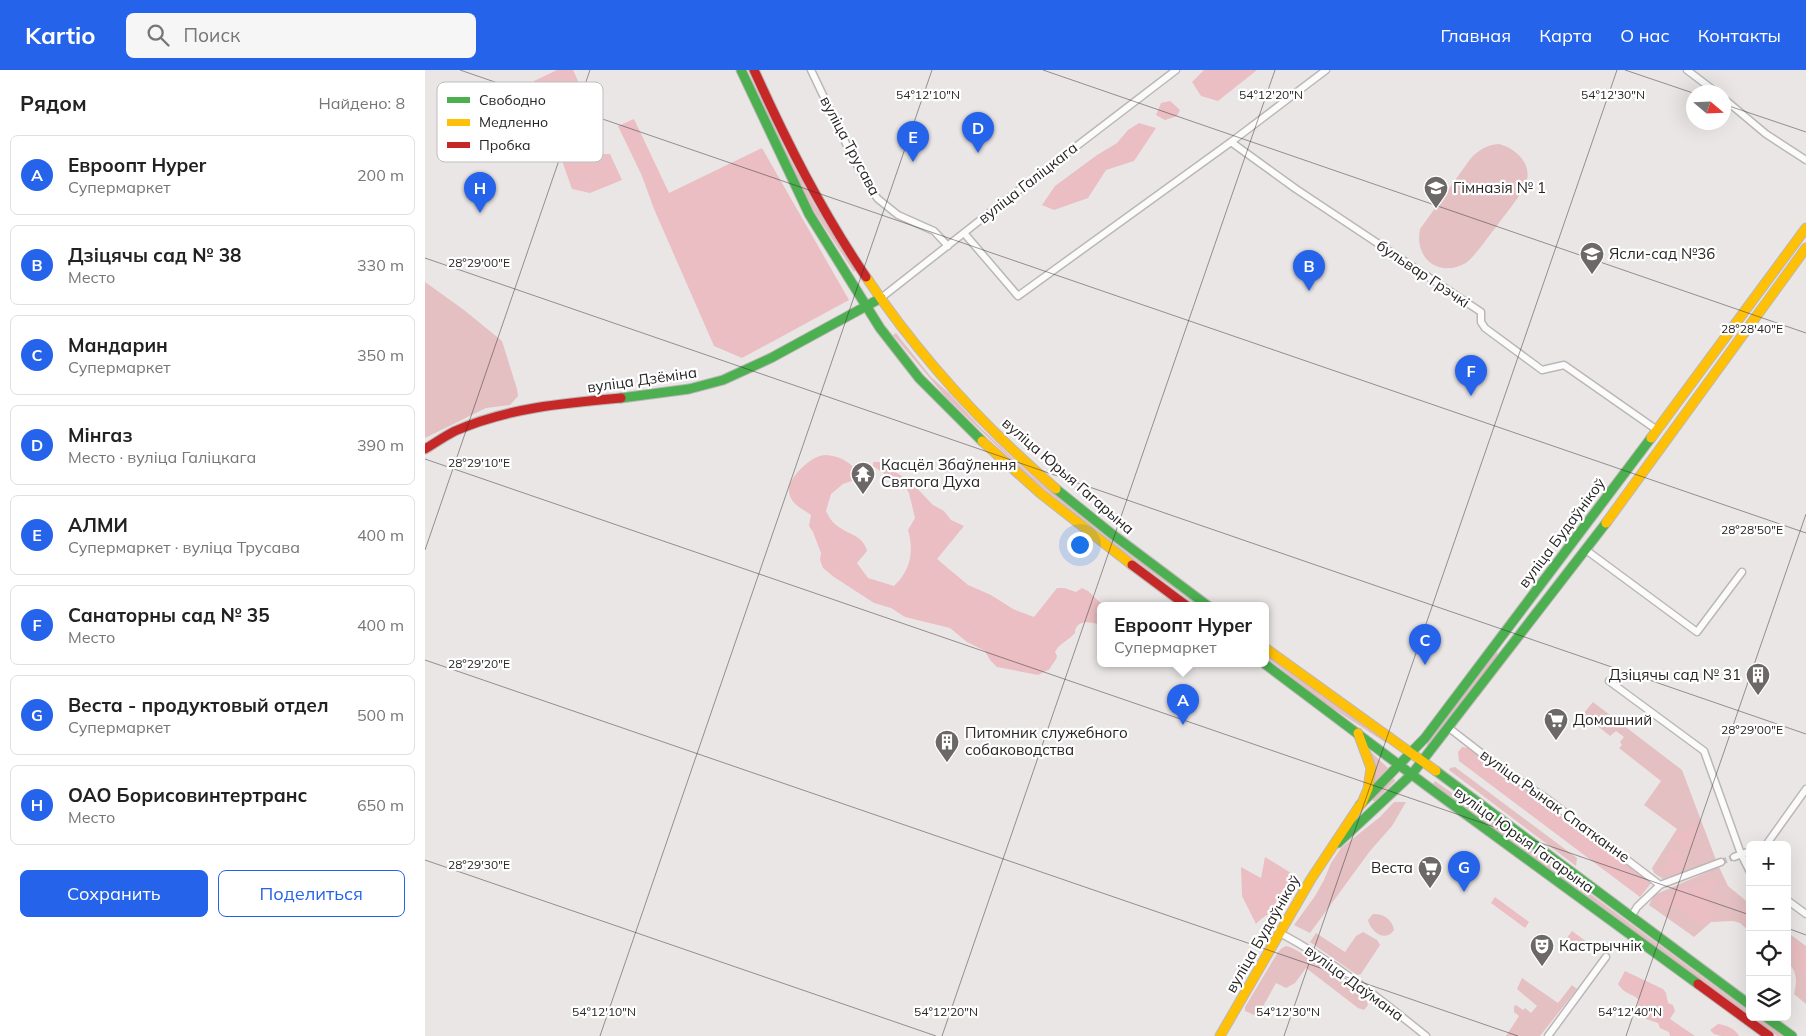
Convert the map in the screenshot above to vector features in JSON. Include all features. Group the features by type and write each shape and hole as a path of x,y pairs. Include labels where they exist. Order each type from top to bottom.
{"main road":[{"name":"вуліца Юрыя Гагарына","path":"741,70 809,214 880,328 919,378 970,431 1063,512 1182,602"},
{"name":"вуліца Юрыя Гагарына","path":"754,70 806,178 841,240 911,339 955,390 1019,456 1093,519 1203,602"},
{"name":"вуліца Будаўнікоў","path":"1220,1036 1311,879 1362,803 1425,738 1657,430 1694,377 1806,228"},
{"name":"вуліца Будаўнікоў","path":"1332,848 1412,774 1449,728 1516,638 1586,550 1806,248"},
{"name":"вуліца Дзёміна","path":"425,449 436,441 468,425 531,409 689,389 718,381 769,359 881,298"},
{"path":"1694,377 1706,386"},
{"path":"1573,541 1586,550"},
{"path":"1505,632 1516,638"},
{"name":"вуліца Юрыя Гагарына","path":"1269,651 1411,753 1746,1002"},
{"name":"вуліца Юрыя Гагарына","path":"1269,667 1769,1036"},
{"path":"1358,732 1371,768 1368,789 1362,803"},
{"path":"1771,1021 1792,1036"}],"street":[{"name":"вуліца Трусава","path":"811,70 851,154 871,190 878,199 897,215 934,231 947,246"},
{"name":"вуліца Галіцкага","path":"881,298 1177,70"},
{"path":"964,233 1018,296 1231,142 1326,70"},
{"path":"1687,70 1707,85"},
{"path":"1731,105 1766,134 1806,160"},
{"name":"бульвар Грэчкі","path":"1231,142 1297,189 1481,312 1481,322 1485,328 1542,370 1564,365 1657,430"},
{"path":"1586,550 1697,632 1742,572"},
{"path":"1609,681 1704,751 1746,864"},
{"name":"вуліца Рынак Спатканне","path":"1449,728 1507,772 1546,798 1660,885"},
{"path":"1769,841 1806,789"},
{"path":"1734,857 1746,852"},
{"path":"1631,917 1637,907 1660,885 1721,862"},
{"path":"1791,903 1806,914"},
{"name":"вуліца Даўмана","path":"1280,932 1361,984 1426,1036"},
{"path":"1548,1036 1606,957"}],"shaded area":[{"path":"557,70 573,70 578,82 534,82"},
{"path":"748,70 785,149 815,205 856,270 854,272 811,207"},
{"path":"1204,70 1257,70 1218,101 1201,96 1192,82"},
{"path":"1170,101 1180,110 1177,116 1165,120 1156,115 1161,103"},
{"path":"634,119 669,193 762,148 849,300 742,358 714,346 654,209 642,176 618,126"},
{"path":"1139,123 1156,128 1134,161 1106,170 1088,198 1054,210 1042,205 1055,186 1097,155 1117,143 1128,130"},
{"path":"1499,144 1513,150 1523,160 1528,173 1524,188 1482,246 1466,263 1456,267 1438,267 1425,257 1421,249 1419,240 1420,229 1471,158 1484,148"},
{"path":"603,154 610,154 622,180 590,193 572,189 562,162 603,162"},
{"path":"425,282 502,341 518,396 510,405 486,408 425,438"},
{"path":"896,333 931,377 1031,475 1117,545 1195,602 1193,602 1117,547 1029,477 946,397 893,335"},
{"path":"826,455 837,457 851,465 858,473 860,478 843,484 831,494 826,511 834,523 858,538 865,545 867,551 857,563 868,578 894,586 900,580 910,560 911,545 908,530 915,518 909,493 903,484 873,466 873,462 879,462 910,481 933,505 944,511 951,520 964,526 937,559 968,585 991,595 1013,609 1034,617 1057,588 1076,592 1082,588 1100,602 1097,602 1097,624 1086,622 1078,625 1074,634 1055,652 1057,656 1050,669 1038,675 997,667 985,651 967,642 950,628 905,617 891,608 874,603 823,568 820,560 821,553 809,526 811,515 797,505 790,496 789,487 797,472 811,460"},
{"path":"1494,652 1497,652 1498,656 1431,745 1428,746 1427,744"},
{"path":"1269,657 1387,742 1386,743 1323,702 1269,659"},
{"path":"1593,702 1682,770 1716,860 1663,879 1654,873 1652,868 1677,829 1644,805 1661,781 1619,748 1622,745 1620,742 1624,737 1616,731 1610,736 1583,714"},
{"path":"1462,747 1469,748 1651,883 1640,897 1459,761 1458,752"},
{"path":"1371,752 1388,768 1373,785 1369,753"},
{"path":"1455,767 1577,858 1576,866 1449,770"},
{"path":"1394,778 1395,781 1373,801 1372,798"},
{"path":"1435,781 1535,851 1563,874 1746,1009 1746,1013 1433,784"},
{"path":"1394,802 1406,802 1392,826 1370,851 1310,933 1294,925 1315,896 1331,863 1341,848 1380,817"},
{"path":"1692,826 1695,827 1696,838 1693,844 1684,850 1674,840 1674,837 1678,833 1690,829"},
{"path":"1672,849 1682,854 1685,862 1680,869 1684,872 1673,876 1661,873 1662,869 1669,862 1668,856"},
{"path":"1265,857 1299,878 1279,913 1272,913 1256,924 1242,896 1241,867 1261,878"},
{"path":"1719,867 1728,886 1746,901 1746,928 1740,923 1733,921 1711,922 1694,937 1649,905 1654,895"},
{"path":"1706,878 1715,881 1716,884 1707,901 1715,907 1716,911 1707,921 1698,925 1679,909 1663,907 1658,903 1665,894 1676,897 1676,889 1685,886 1691,888 1694,883 1701,886"},
{"path":"1495,897 1529,922 1525,928 1491,903"},
{"path":"1746,906 1746,923 1743,918"},
{"path":"1373,914 1387,918 1392,923 1394,930 1387,936 1375,932 1368,920"},
{"path":"1572,931 1587,942 1581,950 1566,939"},
{"path":"1363,932 1377,940 1380,945 1361,974 1357,975 1310,942 1316,933 1345,952 1356,936"},
{"path":"1791,935 1806,946 1806,1004 1794,994 1796,977 1791,966"},
{"path":"1791,941 1806,948 1806,974 1797,970 1798,967 1795,960 1791,958"},
{"path":"1286,946 1326,970 1367,1001 1368,1005 1364,1010 1358,1008 1306,968 1295,983 1286,988 1276,983 1261,1010 1254,1015 1245,1011 1245,1007 1278,952"},
{"path":"1625,971 1663,989 1668,1003 1673,1005 1675,1011 1670,1019 1695,1036 1670,1036 1669,1032 1660,1028 1658,1023 1646,1019 1637,1007 1639,1000 1623,990 1618,984"},
{"path":"1522,978 1558,1003 1572,985 1577,989 1540,1036 1506,1036 1519,1016 1514,1012 1514,1006 1516,1005 1523,1010 1525,1008 1531,1013 1537,1006 1517,989"},
{"path":"1757,1021 1762,1021 1783,1036 1777,1036"},
{"path":"1718,1024 1730,1027 1739,1036 1714,1034 1710,1030"}],"tunnel":[{"path":"1721,862 1734,857"}],"traffic: fast":[{"path":"741,70 809,214 880,328 919,378 982,441"},
{"path":"621,398 689,389 723,380 771,358 881,298"},
{"path":"1360,805 1425,738 1651,438"},
{"path":"1056,489 1203,602"},
{"path":"1338,843 1412,774 1606,523"},
{"path":"1269,667 1427,786 1698,984"},
{"path":"1436,771 1746,1002"},
{"path":"1771,1021 1792,1036"}],"traffic: slow":[{"path":"1651,438 1806,228"},
{"path":"1606,523 1806,248"},
{"path":"866,277 908,335 978,416 1056,489"},
{"path":"982,441 1040,493 1132,565"},
{"path":"1269,651 1436,771"},
{"path":"1358,733 1371,768 1368,789 1362,803"},
{"path":"1220,1036 1311,879 1360,805"}],"traffic: jam":[{"path":"754,70 806,176 834,227 866,277"},
{"path":"425,449 455,431 495,417 536,408 621,398"},
{"path":"1132,565 1182,602"},
{"path":"1698,984 1769,1036"}],"place":[{"name":"Мінгаз","path":"978,153"},
{"name":"АЛМИ","path":"913,162"},
{"name":"Гімназія № 1","path":"1436,209"},
{"name":"ОАО Борисовинтертранс","path":"480,213"},
{"name":"Ясли-сад №36","path":"1592,275"},
{"name":"Дзіцячы сад № 38","path":"1309,291"},
{"name":"Санаторны сад № 35","path":"1471,396"},
{"name":"Касцёл Збаўлення Святога Духа","path":"863,495"},
{"name":"Мандарин","path":"1425,665"},
{"name":"Дзіцячы сад № 31","path":"1758,696"},
{"name":"Евроопт Hyper","path":"1183,725"},
{"name":"Домашний","path":"1556,741"},
{"name":"Питомник служебного собаководства","path":"947,763"},
{"name":"Веста","path":"1430,889"},
{"name":"Веста - продуктовый отдел","path":"1464,892"},
{"name":"Кастрычнік","path":"1542,967"}]}
